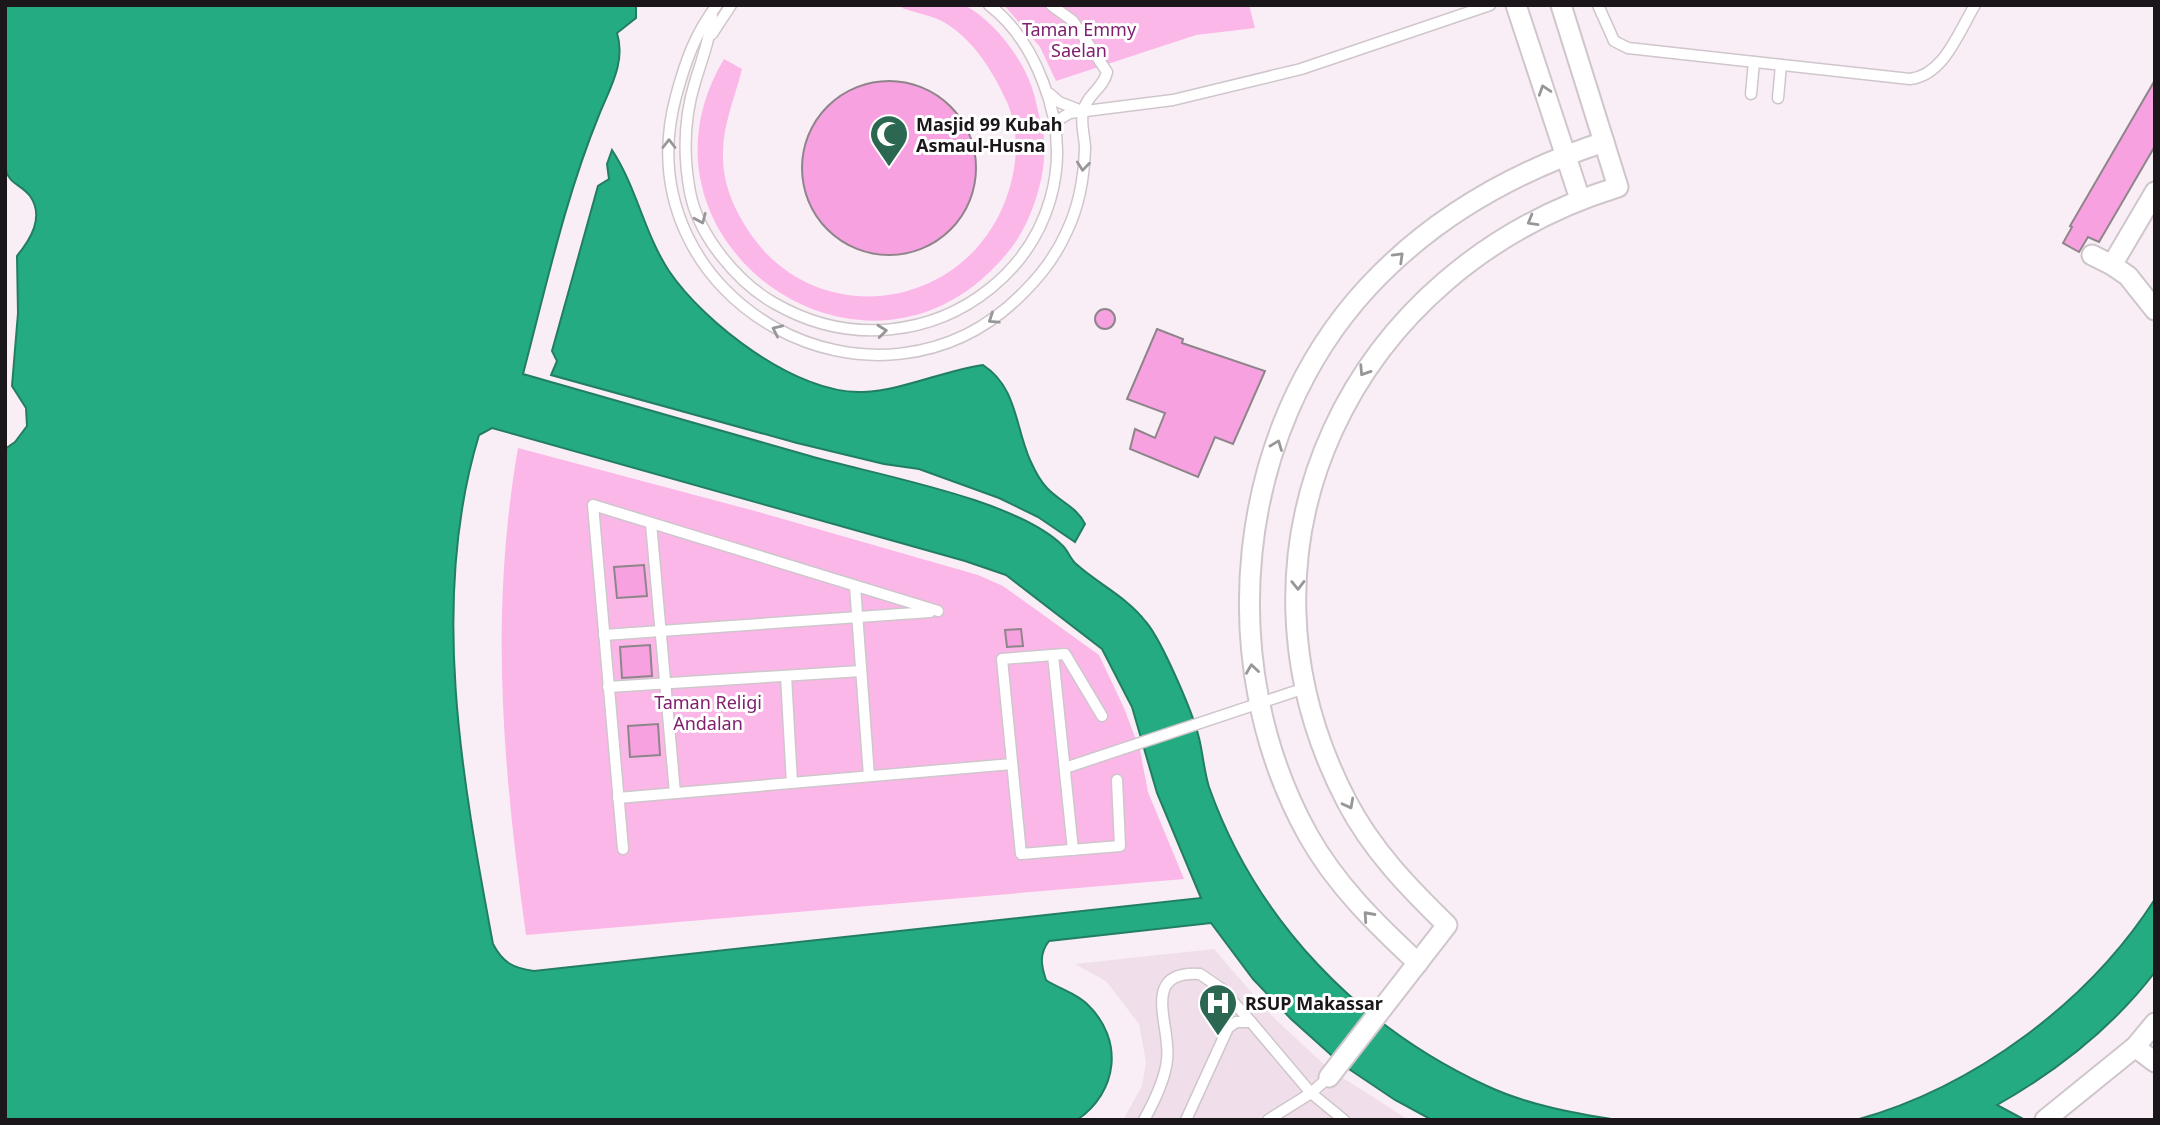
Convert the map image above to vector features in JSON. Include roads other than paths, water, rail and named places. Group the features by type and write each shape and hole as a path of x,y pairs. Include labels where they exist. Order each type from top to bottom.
{"street":[{"path":"1516,5 1580,199"},
{"path":"1329,1077 1447,925 1406,885 1372,843 1347,803 1323,749 1305,688 1298,632 1297,571 1305,514 1326,446 1355,385 1392,333 1444,281 1490,246 1543,215 1618,187 1561,5"},
{"path":"1418,963 1368,917 1309,836 1272,753 1258,704 1251,663 1249,616 1255,532 1267,470 1292,405 1310,370 1367,287 1411,246 1458,211 1509,181 1565,155 1604,142"},
{"path":"2112,265 2155,192"},
{"path":"2092,255 2128,276 2155,310"},
{"path":"2046,1119 2135,1047 2155,1023"},
{"path":"2135,1047 2155,1062"}],"lane":[{"path":"710,37 731,5"},
{"path":"715,7 688,53 669,124 669,179 684,230 716,283 762,323 806,343 856,355 914,352 970,334 1009,308 1043,273 1067,232 1080,196 1085,150 1083,112 1091,96 1105,82 1107,72 1073,21 1051,5"},
{"path":"1055,130 1058,120 1070,114 1173,100 1301,69 1490,5"},
{"path":"1598,5 1614,41 1628,48 1910,79 1925,77 1937,69 1975,5"},
{"path":"715,7 710,37 694,85 684,137 690,194 714,248 753,291 804,320 861,333 919,327 972,304 1015,266 1045,216 1057,159 1053,106 1033,56 994,8"},
{"path":"1751,94 1754,62"},
{"path":"1778,98 1781,65"},
{"path":"1047,91 1059,102 1083,112"},
{"path":"1059,102 1071,103 1091,96"},
{"path":"1070,114 1080,119 1084,128"},
{"path":"604,635 938,611 593,505 622,849"},
{"path":"651,523 675,793"},
{"path":"855,586 869,776"},
{"path":"1102,716 1065,654 1002,659 1021,854 1120,846 1117,780"},
{"path":"1054,655 1073,850"},
{"path":"608,687 861,671"},
{"path":"786,676 792,783"},
{"path":"1065,768 1305,688"},
{"path":"618,798 1012,764"},
{"path":"1144,1120 1155,1099 1167,1062 1168,1045 1161,1001 1163,990 1177,976 1200,974 1222,989 1311,1093 1345,1120"},
{"path":"1186,1120 1228,1028 1236,1021 1251,1022"},
{"path":"1268,1120 1311,1093 1329,1077"}],"place":[{"name":"Masjid 99 Kubah Asmaul-Husna","path":"889,168"},
{"name":"RSUP Makassar","path":"1218,1037"}],"park label":[{"name":"Taman Emmy Saelan","path":"1079,39"},
{"name":"Taman Religi Andalan","path":"708,712"}]}
